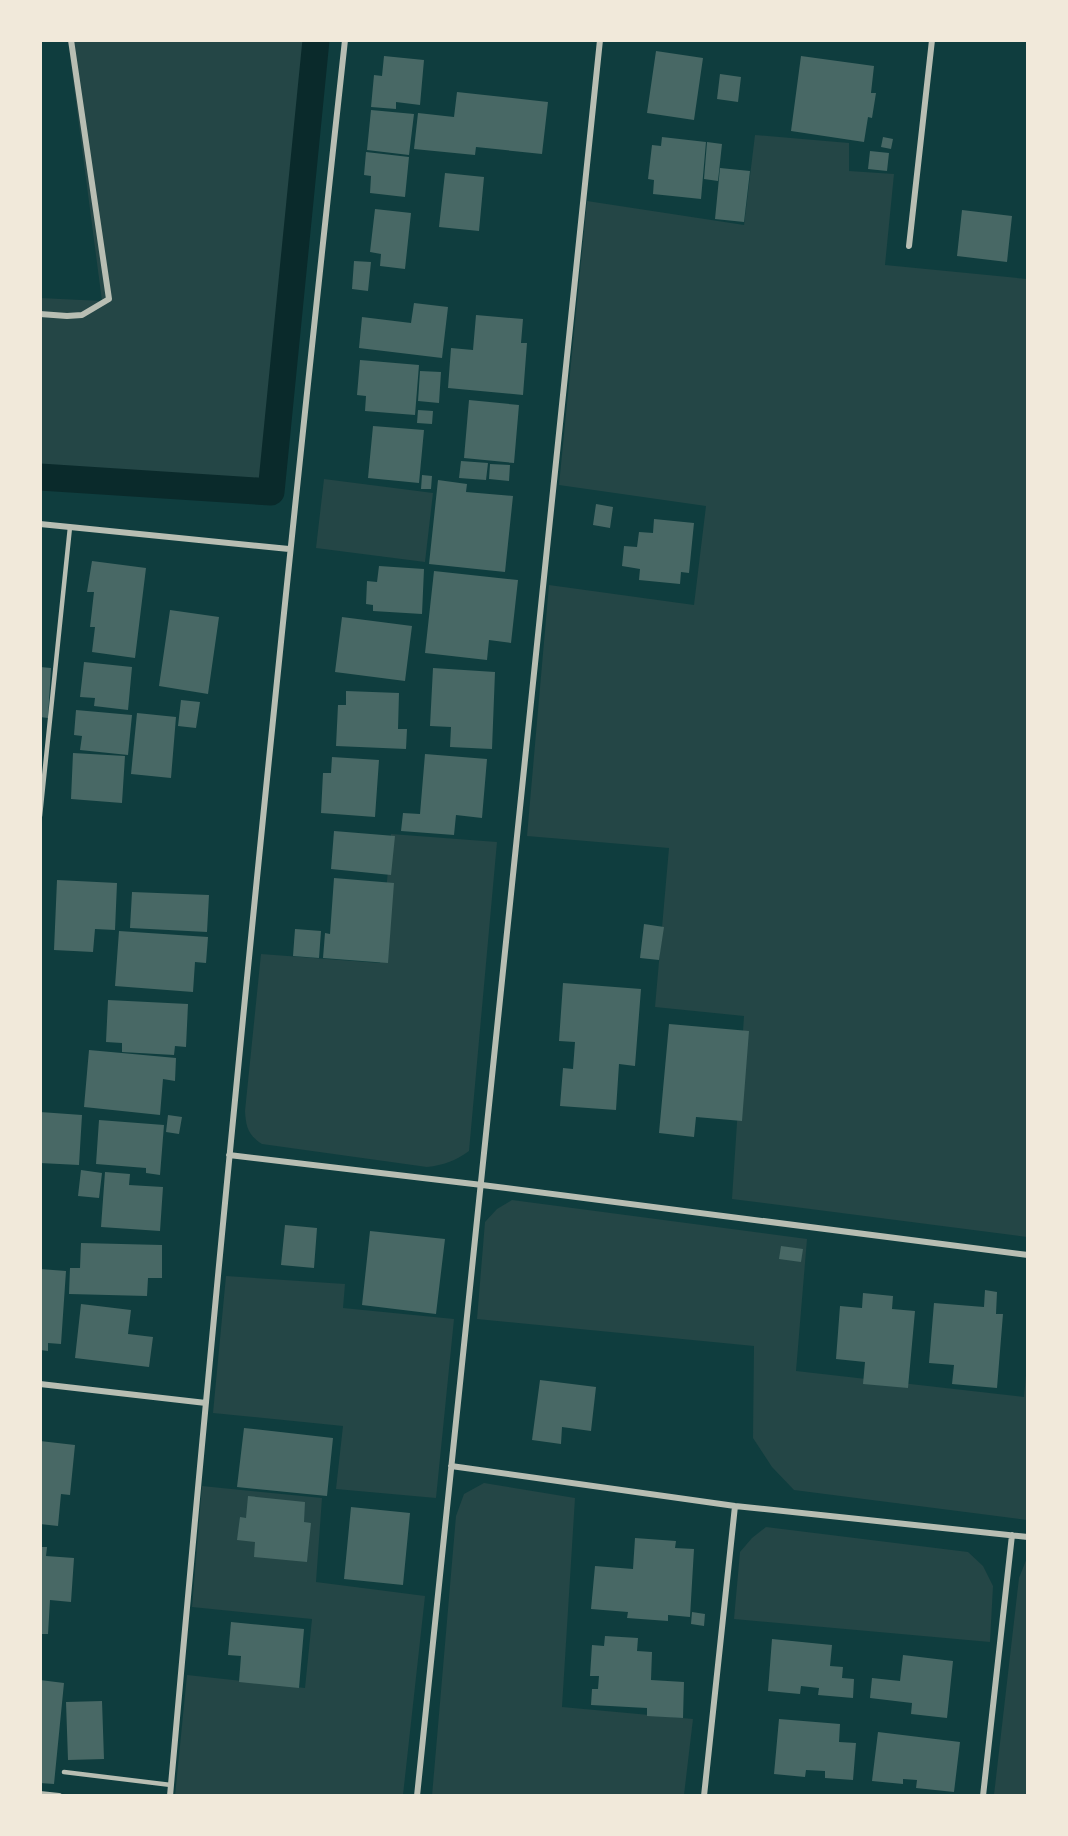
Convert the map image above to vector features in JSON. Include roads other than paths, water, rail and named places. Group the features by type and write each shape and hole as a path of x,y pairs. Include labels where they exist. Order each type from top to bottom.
{"street":[{"path":"40,314 82,315 109,299 71,40"},
{"path":"170,1796 229,1155 290,549 345,40"},
{"path":"417,1796 600,40"},
{"path":"909,246 932,40"},
{"path":"40,524 290,549"},
{"path":"229,1155 1028,1255"},
{"path":"40,1384 206,1403"},
{"path":"451,1466 735,1506 1028,1537"},
{"path":"704,1796 735,1506"},
{"path":"982,1796 1012,1535"},
{"path":"40,1794 59,1796"}],"lane":[{"path":"40,816 70,527"},
{"path":"64,1772 171,1785"}],"waterway":[{"path":"40,477 271,492 316,40"}]}
